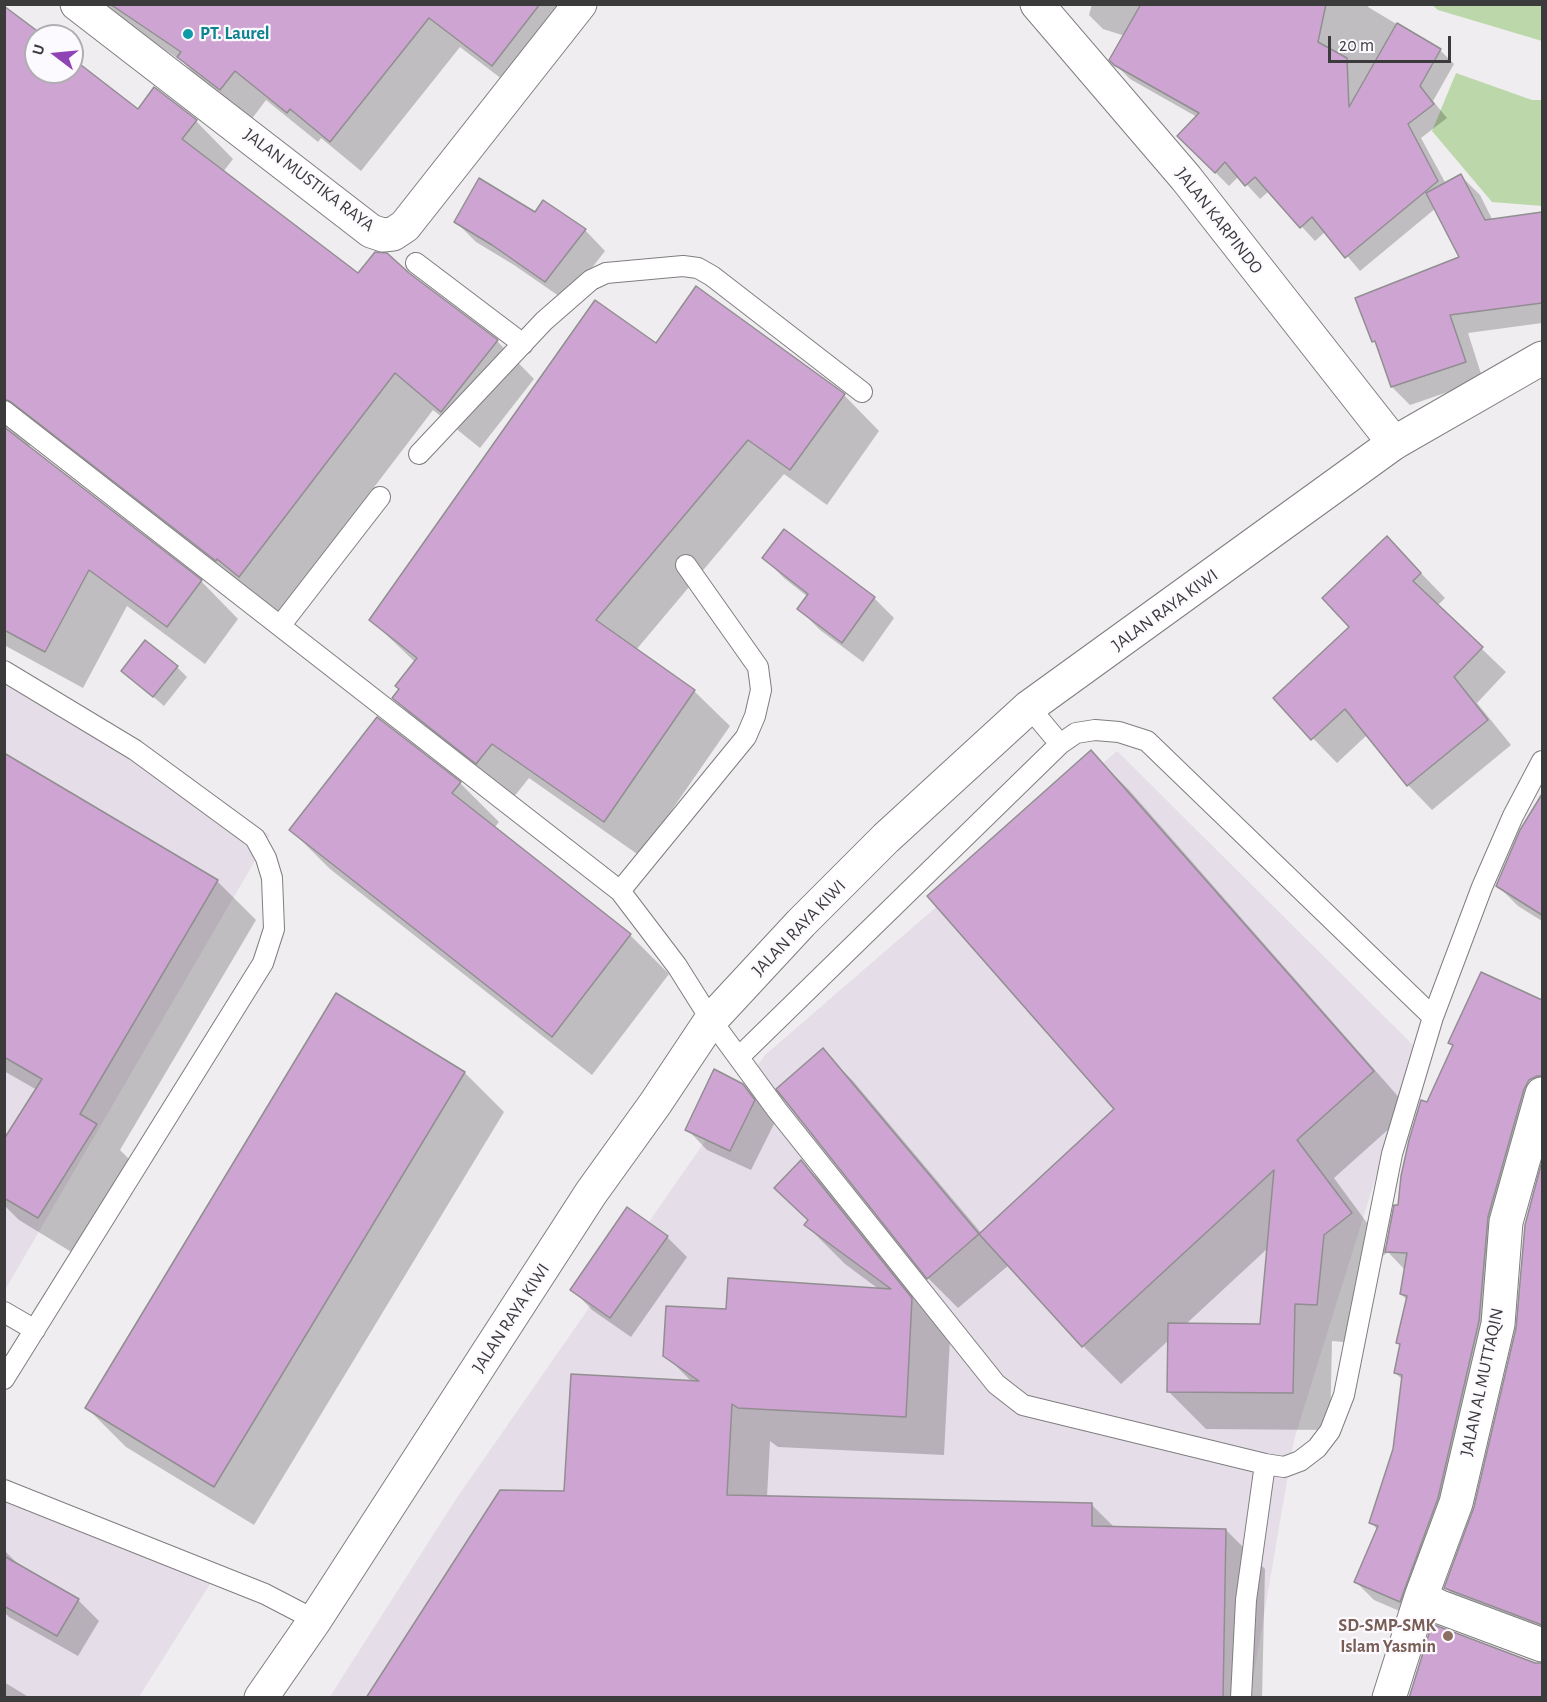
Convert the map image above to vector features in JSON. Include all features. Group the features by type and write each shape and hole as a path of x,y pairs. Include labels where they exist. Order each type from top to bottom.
{"street":[{"name":"JALAN MUSTIKA RAYA","path":"77,4 371,231 383,235 393,234 405,226 580,4"},
{"name":"JALAN KARPINDO","path":"1037,4 1186,178 1394,444"},
{"name":"JALAN RAYA KIWI","path":"261,1698 315,1620 591,1193 656,1104 711,1020 801,923 886,838 1029,707 1394,444 1542,358"},
{"name":"JALAN AL MUTTAQIN","path":"1389,1698 1421,1597 1456,1503 1498,1324 1506,1222 1542,1094"},
{"path":"1421,1597 1440,1607 1542,1645"}],"lane":[{"path":"416,262 523,344"},
{"path":"419,454 571,297 591,280 606,273 683,266 698,268 712,276 862,392"},
{"path":"4,411 620,891 677,966 711,1020 777,1110 996,1384 1023,1405 1265,1464 1284,1467 1300,1461 1317,1448 1330,1431 1344,1395 1392,1154 1433,1017 1482,887 1513,816 1542,761"},
{"path":"280,626 380,497"},
{"path":"620,891 746,737 755,716 761,690 758,667 686,565"},
{"path":"4,671 135,750 255,838 266,858 272,878 274,929 263,963 4,1379"},
{"path":"1029,707 1060,744"},
{"path":"739,1057 1060,744 1076,733 1095,730 1119,732 1147,741 1433,1017"},
{"path":"4,1312 35,1330"},
{"path":"1242,1698 1246,1600 1265,1464"},
{"path":"4,1491 265,1594 315,1620"}],"shaded area":[{"path":"5,677 270,835 5,1290"},
{"path":"1117,751 1416,1048 1294,1440 1250,1697 329,1698 456,1499 765,1055"},
{"path":"4,1477 210,1584 139,1697 5,1697"}],"green space":[{"path":"1432,5 1542,5 1542,41 1438,10"},
{"path":"1456,73 1532,100 1542,100 1542,206 1492,202 1432,131"}],"building":[{"path":"110,4 540,4 492,66 429,18 330,142 290,109 287,113 235,71 220,90 177,57 181,52"},
{"path":"1141,4 1326,4 1318,42 1347,58 1349,107 1397,23 1441,49 1420,86 1434,104 1408,124 1438,181 1345,258 1312,217 1300,228 1255,177 1245,186 1225,162 1215,173 1177,136 1199,113 1109,60"},
{"path":"4,6 28,24 24,24 24,84 84,84 84,67 138,109 154,87 197,120 182,139 358,273 375,252 387,253 409,273 498,340 441,412 395,373 239,577 11,402 4,399"},
{"path":"1461,174 1485,220 1542,212 1542,303 1450,315 1466,362 1391,387 1375,341 1372,342 1355,298 1459,257 1426,193"},
{"path":"479,178 535,212 543,200 586,229 545,282 454,222"},
{"path":"696,286 845,394 790,470 748,440 596,620 695,690 604,822 492,744 476,764 392,698 399,689 395,686 417,658 369,620 595,300 656,343"},
{"path":"4,427 202,580 167,627 89,570 45,652 4,630"},
{"path":"784,529 875,597 842,643 797,609 808,594 762,558"},
{"path":"1387,536 1421,573 1413,581 1483,647 1454,677 1488,720 1407,786 1345,709 1311,740 1273,698 1349,627 1322,598"},
{"path":"145,640 178,666 153,697 121,671"},
{"path":"377,717 461,782 452,793 631,934 552,1037 289,830"},
{"path":"1091,750 1374,1071 1297,1140 1352,1213 1324,1235 1317,1305 1295,1304 1293,1393 1167,1392 1168,1323 1260,1324 1274,1170 1082,1347 979,1234 1114,1109 927,896"},
{"path":"4,753 218,880 80,1114 97,1124 38,1218 4,1198 4,1139 42,1079 4,1057"},
{"path":"1542,794 1542,915 1496,886 1520,830"},
{"path":"1481,972 1542,1000 1542,1076 1529,1080 1524,1089 1488,1217 1479,1321 1438,1498 1400,1602 1354,1582 1378,1526 1369,1523 1393,1449 1402,1375 1394,1373 1400,1344 1396,1343 1407,1296 1400,1294 1407,1253 1385,1252 1394,1205 1398,1205 1401,1176 1409,1140 1421,1100 1427,1102 1453,1045 1448,1043"},
{"path":"336,993 465,1072 214,1487 85,1408"},
{"path":"823,1048 979,1234 927,1279 776,1089"},
{"path":"714,1069 743,1084 755,1100 730,1151 685,1130"},
{"path":"801,1160 912,1298 906,1417 738,1408 732,1404 727,1495 1092,1503 1092,1526 1226,1529 1223,1698 366,1698 500,1490 564,1491 571,1374 699,1381 663,1356 666,1306 726,1309 728,1278 891,1289 804,1225 808,1220 774,1188"},
{"path":"1542,1161 1542,1625 1444,1588 1474,1507 1516,1328 1525,1225"},
{"path":"627,1207 668,1236 610,1318 570,1290"},
{"path":"4,1556 79,1599 57,1636 4,1606"},
{"name":"SD-SMP-SMK Islam Yasmin","path":"1432,1624 1535,1663 1542,1663 1542,1698 1409,1698"}],"place":[{"name":"PT. Laurel","path":"188,34"},
{"name":"SD-SMP-SMK Islam Yasmin","path":"1448,1636"}]}
